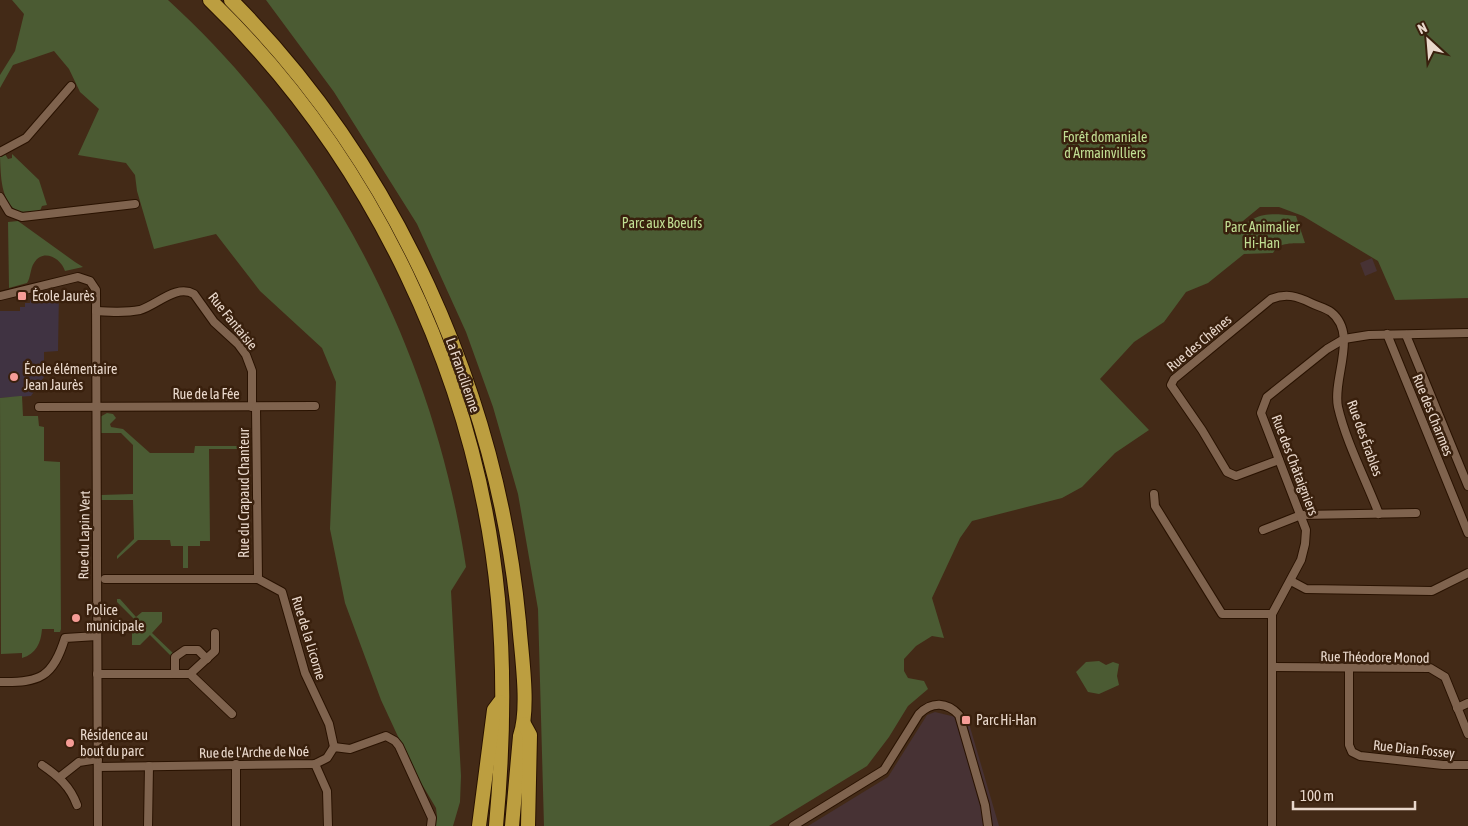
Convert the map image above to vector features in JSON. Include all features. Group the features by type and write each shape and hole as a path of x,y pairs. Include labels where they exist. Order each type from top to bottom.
{"highway":[{"name":"La Francilienne","path":"210,0 288,87 344,164 386,236 422,310 463,424 484,506 498,597 503,698 496,826"},
{"name":"La Francilienne","path":"231,0 299,77 356,157 416,263 452,345 488,445 507,531 522,657 524,724 520,736 512,826"},
{"path":"479,826 494,710 503,698"},
{"path":"524,724 530,735 528,826"}],"street":[{"path":"0,152 26,138 71,86"},
{"path":"0,197 12,215 22,217 135,204"},
{"name":"Rue du Lapin Vert","path":"0,296 78,277 86,278 93,284 96,290 98,826"},
{"name":"Rue Fantaisie","path":"96,311 130,312 150,307 178,291 194,294 214,322 238,344 246,355 252,371 254,407"},
{"name":"Rue des Chênes","path":"1280,460 1232,476 1227,472 1202,430 1173,391 1172,381 1271,299 1278,296 1295,295 1330,311 1339,320 1344,339"},
{"name":"Rue des Châtaigniers","path":"1272,614 1277,602 1291,581 1306,544 1306,530 1261,413 1267,397 1327,349 1344,339 1387,334 1468,333"},
{"name":"Rue des Charmes","path":"1387,334 1468,533"},
{"name":"Rue des Charmes","path":"1406,335 1468,486"},
{"name":"Rue des Érables","path":"1344,339 1338,405 1379,514"},
{"name":"Rue de la Fée","path":"39,407 315,406"},
{"name":"Rue du Crapaud Chanteur","path":"254,407 258,579"},
{"path":"1154,494 1155,506 1222,614 1272,614 1272,826"},
{"path":"1263,530 1301,515 1416,513"},
{"path":"96,573 104,575 105,579"},
{"path":"1291,581 1306,589 1432,591 1442,588 1468,573"},
{"path":"105,579 258,579"},
{"path":"96,585 104,583 105,579"},
{"name":"Rue de la Licorne","path":"258,579 282,592 305,673 329,724 334,746"},
{"path":"97,674 190,674 215,651 215,633"},
{"path":"0,682 28,682 41,677 51,670 60,656 66,638 97,636"},
{"path":"175,674 175,657 185,650 198,650 206,659"},
{"name":"Rue Théodore Monod","path":"1272,667 1430,668 1445,677 1468,734"},
{"name":"Rue Dian Fossey","path":"1349,668 1349,745 1352,752 1360,756 1443,765 1468,765"},
{"path":"190,674 232,714"},
{"path":"793,826 875,777 890,762 919,714 925,708 938,704 953,708 959,715 985,805 988,826"},
{"path":"1457,708 1468,704"},
{"path":"334,746 350,749 386,736 395,741 432,818 432,826"},
{"name":"Rue de l'Arche de Noé","path":"60,777 79,762 149,766 315,764 327,758 334,746"},
{"path":"236,764 236,826"},
{"path":"315,764 326,791 328,826"},
{"path":"42,765 60,777 71,790 78,805"},
{"path":"148,826 149,766"}],"shaded area":[{"path":"1372,258 1377,271 1365,276 1360,263"},
{"path":"59,292 58,351 44,352 44,377 31,396 0,398 0,311 20,311 20,307 25,307 25,303 30,303 30,299"},
{"path":"935,712 968,720 999,826 808,826 888,777 927,715"}],"green space":[{"path":"12,0 168,0 226,58 278,120 325,187 365,258 400,332 429,408 451,487 466,567 451,591 461,776 460,802 453,826 434,826 437,817 436,808 414,771 381,700 345,603 330,529 336,382 322,348 260,291 216,234 154,249 137,191 135,175 126,163 78,155 99,109 80,92 69,69 54,51 13,65 0,88 0,75 15,51 24,14"},
{"path":"266,0 1468,0 1468,298 1395,300 1378,261 1303,216 1279,207 1260,207 1226,235 1265,215 1296,216 1305,243 1283,245 1273,253 1244,254 1208,283 1186,292 1164,322 1134,342 1100,379 1149,430 1115,453 1082,487 1062,498 972,521 960,538 932,598 944,638 932,636 916,646 904,659 904,671 908,678 924,681 928,689 908,706 889,737 867,766 769,826 544,826 538,609 518,494 493,407 466,332 417,224 334,92"},
{"path":"5,154 8,159 12,158 12,154 39,180 47,205 42,206 40,211 19,212 8,202 3,188 0,157"},
{"path":"18,221 83,267 65,271 56,259 51,256 42,256 34,263 27,283 9,288 8,222"},
{"path":"22,396 23,416 38,416 39,426 44,427 44,461 60,462 61,629 60,632 54,632 54,629 42,629 37,647 27,656 22,658 22,653 1,654 1,658 0,398"},
{"path":"107,413 113,414 116,418 110,424 111,427 123,429 150,453 194,453 195,446 251,446 251,449 209,449 210,541 200,541 200,546 188,546 188,568 183,568 183,546 171,546 170,540 138,540 117,559 117,556 134,539 133,500 101,500 101,495 133,494 133,445 121,433 100,433 100,417"},
{"path":"117,599 120,599 136,617 142,612 162,612 162,622 152,633 175,655 172,657 150,635 140,645 132,645 132,622 134,619 117,602"},
{"path":"1099,661 1106,665 1113,662 1119,664 1117,676 1119,685 1099,694 1088,692 1076,672 1086,662"}],"place":[{"name":"École Jaurès","path":"22,296"},
{"name":"École élémentaire Jean Jaurès","path":"14,377"},
{"name":"Police municipale","path":"76,618"},
{"name":"Parc Hi-Han","path":"966,720"},
{"name":"Résidence au bout du parc","path":"70,743"}],"park label":[{"name":"Forêt domaniale d'Armainvilliers","path":"1105,146"},
{"name":"Parc aux Boeufs","path":"662,223"},
{"name":"Parc Animalier Hi-Han","path":"1262,236"}]}
